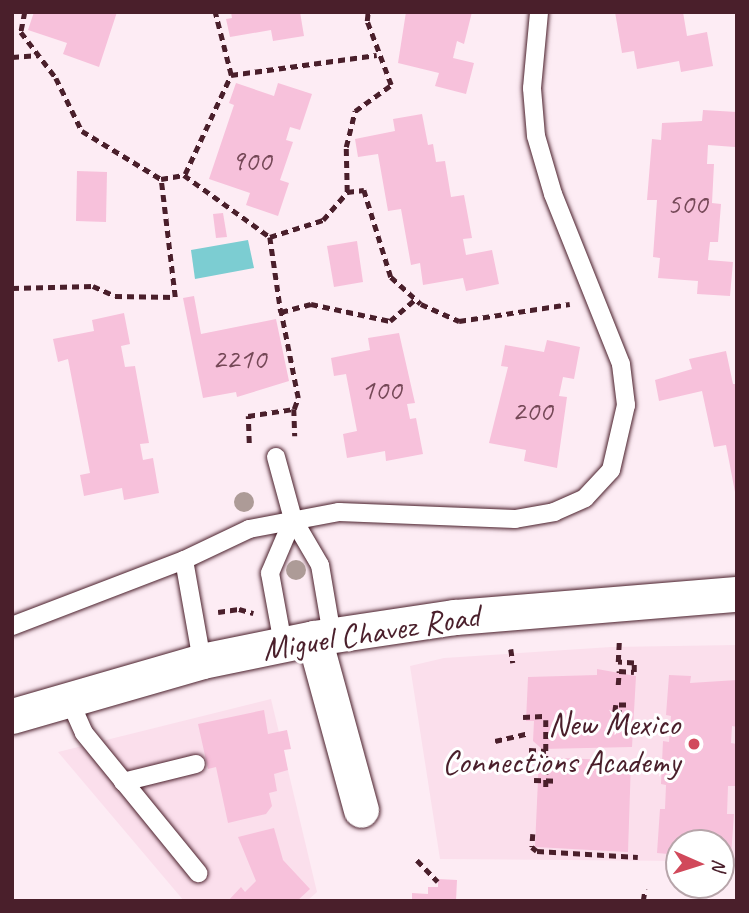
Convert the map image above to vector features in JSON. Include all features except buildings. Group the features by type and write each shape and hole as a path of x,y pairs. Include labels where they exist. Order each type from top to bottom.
{"street":[{"name":"Miguel Chavez Road","path":"12,716 68,697 202,661 309,639 455,617 737,594"},
{"path":"309,639 360,810"}],"lane":[{"path":"12,626 184,560 249,529 293,519 363,512 515,519 554,512 585,498 611,470 626,405 621,364 553,194 536,136 532,88 539,12"},
{"path":"276,457 293,519 320,565 309,639"},
{"path":"293,519 270,573 309,639"},
{"path":"184,560 202,661"},
{"path":"68,697 84,733 198,873"},
{"path":"123,782 196,764"}],"path":[{"path":"25,12 22,32 56,78 82,131 161,179 184,174 270,237 298,398 294,410 295,436"},
{"path":"184,174 231,75 215,12"},
{"path":"270,237 323,220 347,192 346,147 355,111 391,85 377,55 368,12"},
{"path":"12,57 39,55"},
{"path":"231,75 377,55"},
{"path":"12,288 93,286 115,296 175,298 161,179"},
{"path":"347,192 364,190 391,277 415,299 458,321 595,300"},
{"path":"281,312 311,304 390,321 415,299"},
{"path":"249,443 248,416 294,410"},
{"path":"210,615 239,609 260,615"},
{"path":"618,685 619,671 634,671 634,663 618,662 619,642"},
{"path":"511,649 513,663"},
{"path":"626,705 616,705 615,712 628,713"},
{"path":"523,717 544,718 546,790"},
{"path":"495,741 526,734"},
{"path":"528,750 546,751"},
{"path":"534,780 557,781"},
{"path":"533,834 532,847 537,851 638,856"},
{"path":"417,860 438,882"},
{"path":"643,901 645,889"}],"shaded area":[{"path":"737,645 737,862 735,829 665,829 665,861 440,859 410,666 444,658 611,647"},
{"path":"271,699 317,892 307,901 184,901 58,752"}],"water":[{"path":"248,240 254,268 195,279 191,250"}],"place":[{"name":"New Mexico Connections Academy","path":"694,744"}]}
